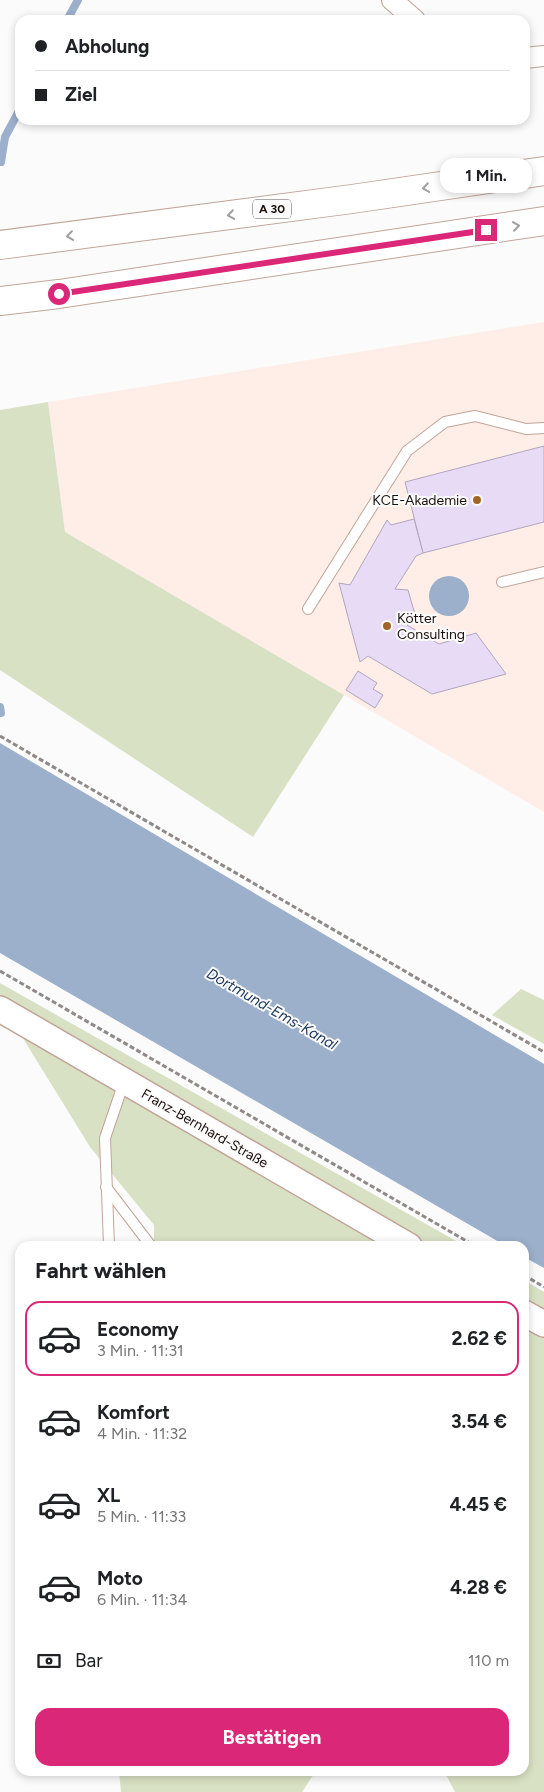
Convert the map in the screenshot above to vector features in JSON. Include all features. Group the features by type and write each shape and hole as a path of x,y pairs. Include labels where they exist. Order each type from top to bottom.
{"highway":[{"name":"A 30","path":"0,245 342,200 544,171"},
{"path":"0,301 544,222"}],"street":[{"path":"392,0 409,15"},
{"path":"530,57 544,56"},
{"name":"Franz-Bernhard-Straße","path":"0,1009 401,1241"},
{"path":"529,1315 544,1324"}],"lane":[{"path":"308,609 406,451 445,422 475,416 526,429 544,428"},
{"path":"502,582 544,572"},
{"path":"109,1241 105,1138 124,1081"},
{"path":"106,1187 147,1241"}],"path":[{"path":"0,736 544,1052"},
{"path":"0,972 466,1241"},
{"path":"529,1278 544,1287"}],"shaded area":[{"path":"544,322 544,812 65,532 48,402"}],"green space":[{"path":"48,402 65,532 344,695 253,837 0,670 0,410"},
{"path":"0,983 456,1241 154,1241 154,1225 90,1147 8,1014 0,1009"},
{"path":"521,989 544,1000 544,1044 492,1015"},
{"path":"529,1283 544,1292 544,1792 455,1792 447,1776 529,1776"},
{"path":"119,1776 313,1776 302,1792 121,1792"}],"water":[{"path":"453,576 460,579 466,585 469,596 468,604 460,613 453,616 445,616 438,613 430,604 429,592 432,585 441,577"},
{"name":"Dortmund-Ems-Kanal","path":"0,743 544,1064 544,1268 529,1260 529,1241 497,1241 0,953"}],"building":[{"name":"KCE-Akademie","path":"544,446 544,522 423,553 405,482"},
{"path":"414,519 423,553 416,556 395,589 408,590 416,618 407,625 439,644 476,633 506,674 432,694 368,656 360,662 339,583 350,585 387,520 391,525"},
{"path":"358,671 377,683 373,689 383,695 375,708 346,690"}],"waterway":[{"path":"70,15 78,0"},
{"path":"1,162 5,137 15,118"},
{"path":"0,707 1,713"}],"place":[{"name":"KCE-Akademie","path":"477,500"},
{"name":"Kötter Consulting","path":"387,626"}],"route":[{"path":"59,294 486,230"}]}
